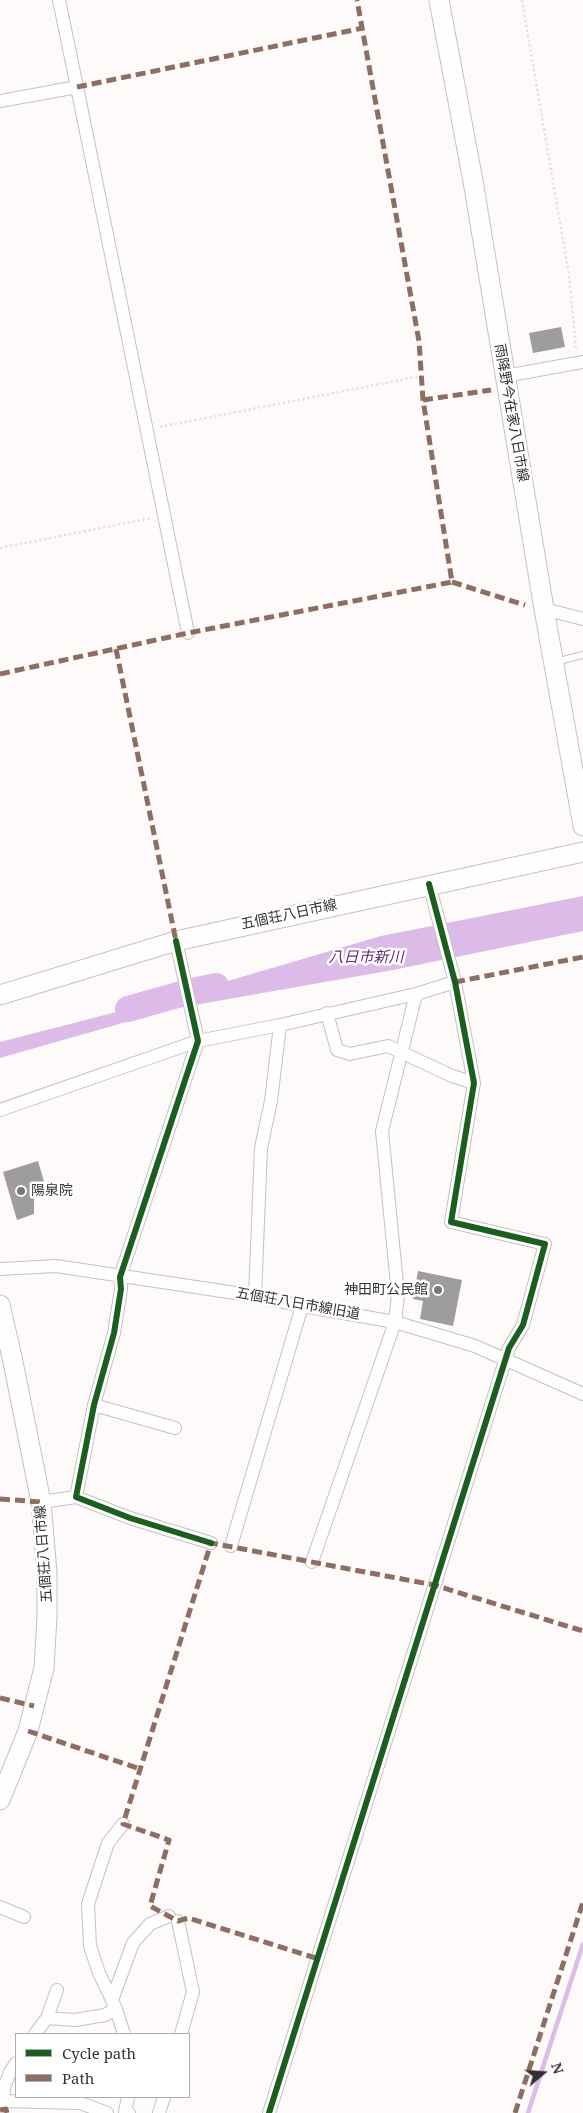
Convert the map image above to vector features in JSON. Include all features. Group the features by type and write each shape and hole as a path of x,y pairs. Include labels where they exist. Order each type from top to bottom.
{"main road":[{"name":"雨降野今在家八日市線","path":"440,0 583,826"},
{"name":"五個荘八日市線","path":"0,994 176,940 583,852"},
{"name":"五個荘八日市線","path":"0,1305 41,1502 47,1572 44,1668 28,1731 0,1800"}],"street":[{"path":"59,0 188,633"},
{"path":"0,101 77,87"},
{"path":"505,376 580,363"},
{"path":"544,609 583,619"},
{"path":"269,2113 509,1348 523,1325 545,1244 451,1222 474,1083 455,982 429,884"},
{"path":"76,1497 94,1405 114,1333 121,1289 120,1277 198,1041 176,940"},
{"path":"0,1110 198,1041 280,1025 416,994 455,982"},
{"path":"312,1562 395,1322 398,1295 382,1132 416,994"},
{"path":"327,1013 337,1050 350,1054 388,1046 452,1076 474,1083"},
{"path":"255,1296 261,1148 271,1101 280,1025"},
{"name":"五個荘八日市線旧道","path":"0,1269 56,1266 255,1296 395,1322 475,1346 583,1394"},
{"path":"231,1546 302,1306"},
{"path":"94,1405 175,1428"},
{"path":"41,1502 76,1497 130,1518 211,1543"},
{"path":"123,1824 108,1842 88,1904 90,1946 99,1974 114,2004 124,2033"},
{"path":"0,1907 24,1917"},
{"path":"47,2018 75,2020 105,2015 114,2004 133,1943 150,1924 174,1918 193,1992 181,2033"},
{"path":"37,2033 47,2018 57,1990"},
{"path":"9,2067 2,2104 80,2103 107,2113"},
{"path":"125,2113 128,2098"},
{"path":"159,2113 164,2098"}],"lane":[{"path":"554,662 583,655"}],"path":[{"path":"522,0 569,275 580,363"},
{"path":"147,430 421,376"},
{"path":"0,548 164,515"}],"water":[{"path":"583,896 583,931 393,970 172,1009 0,1058 0,1042 163,1000 381,936"}],"building":[{"path":"561,327 565,347 533,353 529,333"},
{"name":"陽泉院","path":"38,1161 45,1185 34,1188 34,1214 17,1220 3,1172"},
{"name":"神田町公民館","path":"418,1271 462,1280 453,1326 420,1319 423,1301 413,1299"}],"waterway":[{"name":"八日市新川","path":"128,1009 216,986"},
{"path":"528,2113 583,1944"}],"marked path":[{"path":"0,674 188,633 452,582 423,400 419,341 357,0"},
{"path":"77,87 363,28"},
{"path":"423,400 491,390"},
{"path":"452,582 525,605"},
{"path":"116,649 176,941"},
{"path":"455,982 583,957"},
{"path":"0,1499 41,1502"},
{"path":"316,1958 188,1918 178,1921 150,1906 169,1840 123,1824 211,1543 434,1585 583,1631"},
{"path":"0,1698 34,1706"},
{"path":"28,1731 140,1769"},
{"path":"515,2113 583,1902"},
{"path":"0,2110 6,2109 7,2113"}],"cycle path":[{"path":"269,2113 509,1348 523,1325 545,1244 451,1222 474,1083 455,982 429,884"},
{"path":"176,941 198,1041 120,1277 121,1289 114,1333 94,1405 76,1497 130,1518 211,1543"}],"place":[{"name":"陽泉院","path":"21,1191"},
{"name":"神田町公民館","path":"438,1290"}]}
